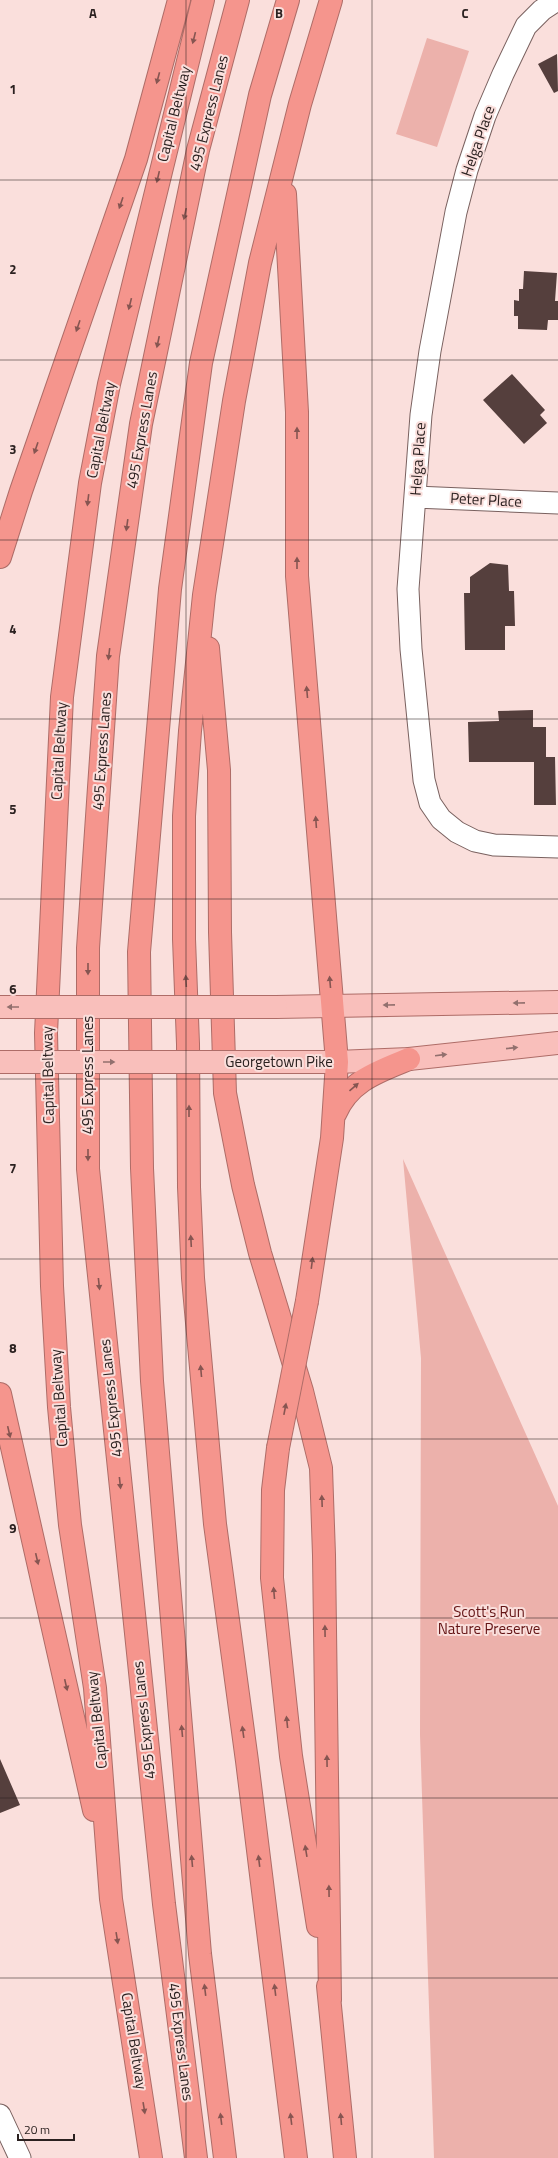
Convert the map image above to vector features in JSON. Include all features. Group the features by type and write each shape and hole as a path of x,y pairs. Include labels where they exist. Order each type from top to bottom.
{"highway":[{"path":"0,558 21,491 136,159 179,0"},
{"name":"Capital Beltway","path":"151,2158 111,1899 95,1688 70,1525 60,1423 52,1286 46,1033 55,862 57,767 62,696 90,483 109,384 203,0"},
{"name":"495 Express Lanes","path":"196,2158 163,1896 88,1168 88,948 108,656 141,424 198,150 238,0"},
{"name":"495 Express Lanes","path":"225,2158 200,1954 152,1381 142,1168 139,952 170,589 201,363 260,95 288,0"},
{"path":"296,2158 247,1761 215,1524 193,1278 189,1186 188,1044 184,939 184,816 190,731 204,595 234,401 260,263 300,104 331,0"},
{"path":"300,104 284,190 297,412 297,576 337,1062 333,1119 307,1301 278,1448 273,1490 272,1578 291,1756 330,2000 344,2156"},
{"path":"204,595 219,770 220,932 225,1093 243,1185 260,1253 302,1391 321,1468 324,1555 330,2000"},
{"path":"333,1119 341,1100 355,1085 379,1071 408,1059"},
{"path":"0,1394 92,1799 111,1899"}],"main road":[{"path":"0,1007 276,1007 558,1002"},
{"name":"Georgetown Pike","path":"0,1062 337,1062 408,1059 558,1043"}],"street":[{"name":"Helga Place","path":"557,0 542,10 526,26 485,116 467,170 456,212 430,351 421,415 408,589 411,649 424,780 430,803 441,819 457,832 475,841 494,845 558,847"},
{"name":"Peter Place","path":"415,497 558,503"},
{"path":"0,2115 20,2158"}],"green space":[{"path":"427,38 469,51 437,147 396,134"},
{"name":"Scott's Run Nature Preserve","path":"403,1159 558,1506 558,2158 434,2158 420,1735 421,1358"}],"building":[{"path":"557,54 558,91 554,93 538,64"},
{"path":"524,271 557,273 555,301 558,301 558,320 548,320 547,330 518,329 518,316 514,316 514,300 519,301 519,289 523,289"},
{"path":"512,374 545,410 540,415 547,423 524,444 483,400"},
{"path":"490,563 508,565 509,591 514,591 515,626 505,626 505,650 465,650 464,593 470,593 470,577"},
{"path":"533,710 533,727 546,727 546,757 555,757 556,805 534,805 534,762 469,762 468,722 499,721 498,711"},
{"path":"0,1759 20,1805 0,1813"}]}
